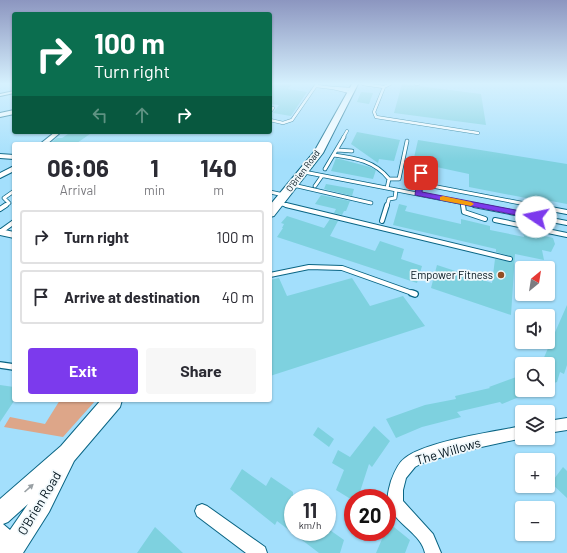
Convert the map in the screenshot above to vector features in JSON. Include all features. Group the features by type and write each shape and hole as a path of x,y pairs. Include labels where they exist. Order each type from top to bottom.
{"main road":[{"name":"O'Brien Road","path":"272,210 318,153 341,110"},
{"name":"O'Brien Road","path":"0,514 68,453 111,402"},
{"name":"O'Brien Road","path":"8,553 41,504 68,453"},
{"path":"0,536 4,541 8,553"}],"street":[{"path":"0,115 12,112"},
{"path":"46,142 56,134"},
{"path":"0,156 12,157"},
{"path":"0,176 12,169"},
{"path":"0,232 12,235"},
{"path":"555,426 567,424"},
{"name":"The Willows","path":"433,553 432,544 406,519 396,504 396,490 400,473 411,461 436,452 515,434"},
{"path":"202,511 259,553"}],"lane":[{"path":"272,120 283,123 292,120 299,110"},
{"path":"375,110 374,112 376,116 478,133"},
{"path":"325,169 347,131"},
{"path":"389,179 399,179 407,141"},
{"path":"337,150 352,151"},
{"path":"334,155 374,165 385,172 389,179 387,188"},
{"path":"304,172 567,222"},
{"path":"418,194 421,173"},
{"path":"316,186 322,176"},
{"path":"293,185 371,203"},
{"path":"432,186 567,212"},
{"path":"382,221 389,199 395,198 396,190"},
{"path":"0,209 9,203 4,198 12,192"},
{"path":"272,193 281,199 510,259"},
{"path":"489,197 490,208"},
{"path":"463,203 464,212 469,216 484,219"},
{"path":"521,214 523,226"},
{"path":"494,220 567,235"},
{"path":"0,232 12,223"},
{"path":"272,275 309,267 342,268 415,294"},
{"path":"0,365 12,367"}],"shaded area":[{"path":"59,402 94,402 63,437 4,427 10,417 45,424"}],"building":[{"path":"275,110 295,110 291,116 273,113"},
{"path":"395,110 484,110 486,125 394,113"},
{"path":"357,132 400,140 394,161 379,159 378,163 351,144"},
{"path":"68,134 90,134 78,142 52,142 57,138 62,138"},
{"path":"418,140 567,164 567,204 551,201 552,203 469,187 469,174 413,162"},
{"path":"336,158 376,170 373,179 331,171"},
{"path":"326,184 354,189 352,196 324,189"},
{"path":"321,195 350,201 346,211 344,211 342,215 334,213 336,209 315,204"},
{"path":"399,204 407,206 405,211 461,224 461,219 490,226 490,230 524,237 523,231 553,238 555,244 551,252 542,250 544,260 515,254 511,315 431,288 437,265 492,283 495,259 511,262 513,257 496,252 496,249 393,225"},
{"path":"287,216 324,228 330,219 338,221 330,236 375,251 380,241 404,249 401,259 422,266 417,283 277,237 283,228 284,224 281,223"},
{"path":"279,278 287,296 352,278 370,306 403,296 425,326 272,375 272,280"},
{"path":"567,305 567,365 564,374 560,372 557,382 555,383 555,357 544,357 548,349 555,349 555,332"},
{"path":"515,378 515,397 519,397 502,404 500,402 457,412 461,417 422,427 396,438 386,419 425,405 456,399 455,396 490,388 489,387"},
{"path":"0,385 12,387 12,402 13,402 0,422"},
{"path":"374,426 390,441 372,467 369,464 361,489 344,489 344,495 336,490 344,470 332,463 338,450 350,457"},
{"path":"318,427 334,439 329,447 313,435"},
{"path":"563,467 567,471 567,498 555,487 555,478"},
{"path":"242,469 266,486 271,477 289,489 284,489 284,526 277,521 275,525 230,489"},
{"path":"155,527 183,553 137,553"},
{"path":"396,529 410,540 405,553 376,553 381,541 396,541"},
{"path":"336,534 344,540 340,553 319,553 303,541 336,541"}],"slow traffic":[{"path":"443,199 471,204"}],"place":[{"name":"Empower Fitness","path":"501,275"}],"route":[{"path":"421,173 418,194 536,217"}]}
